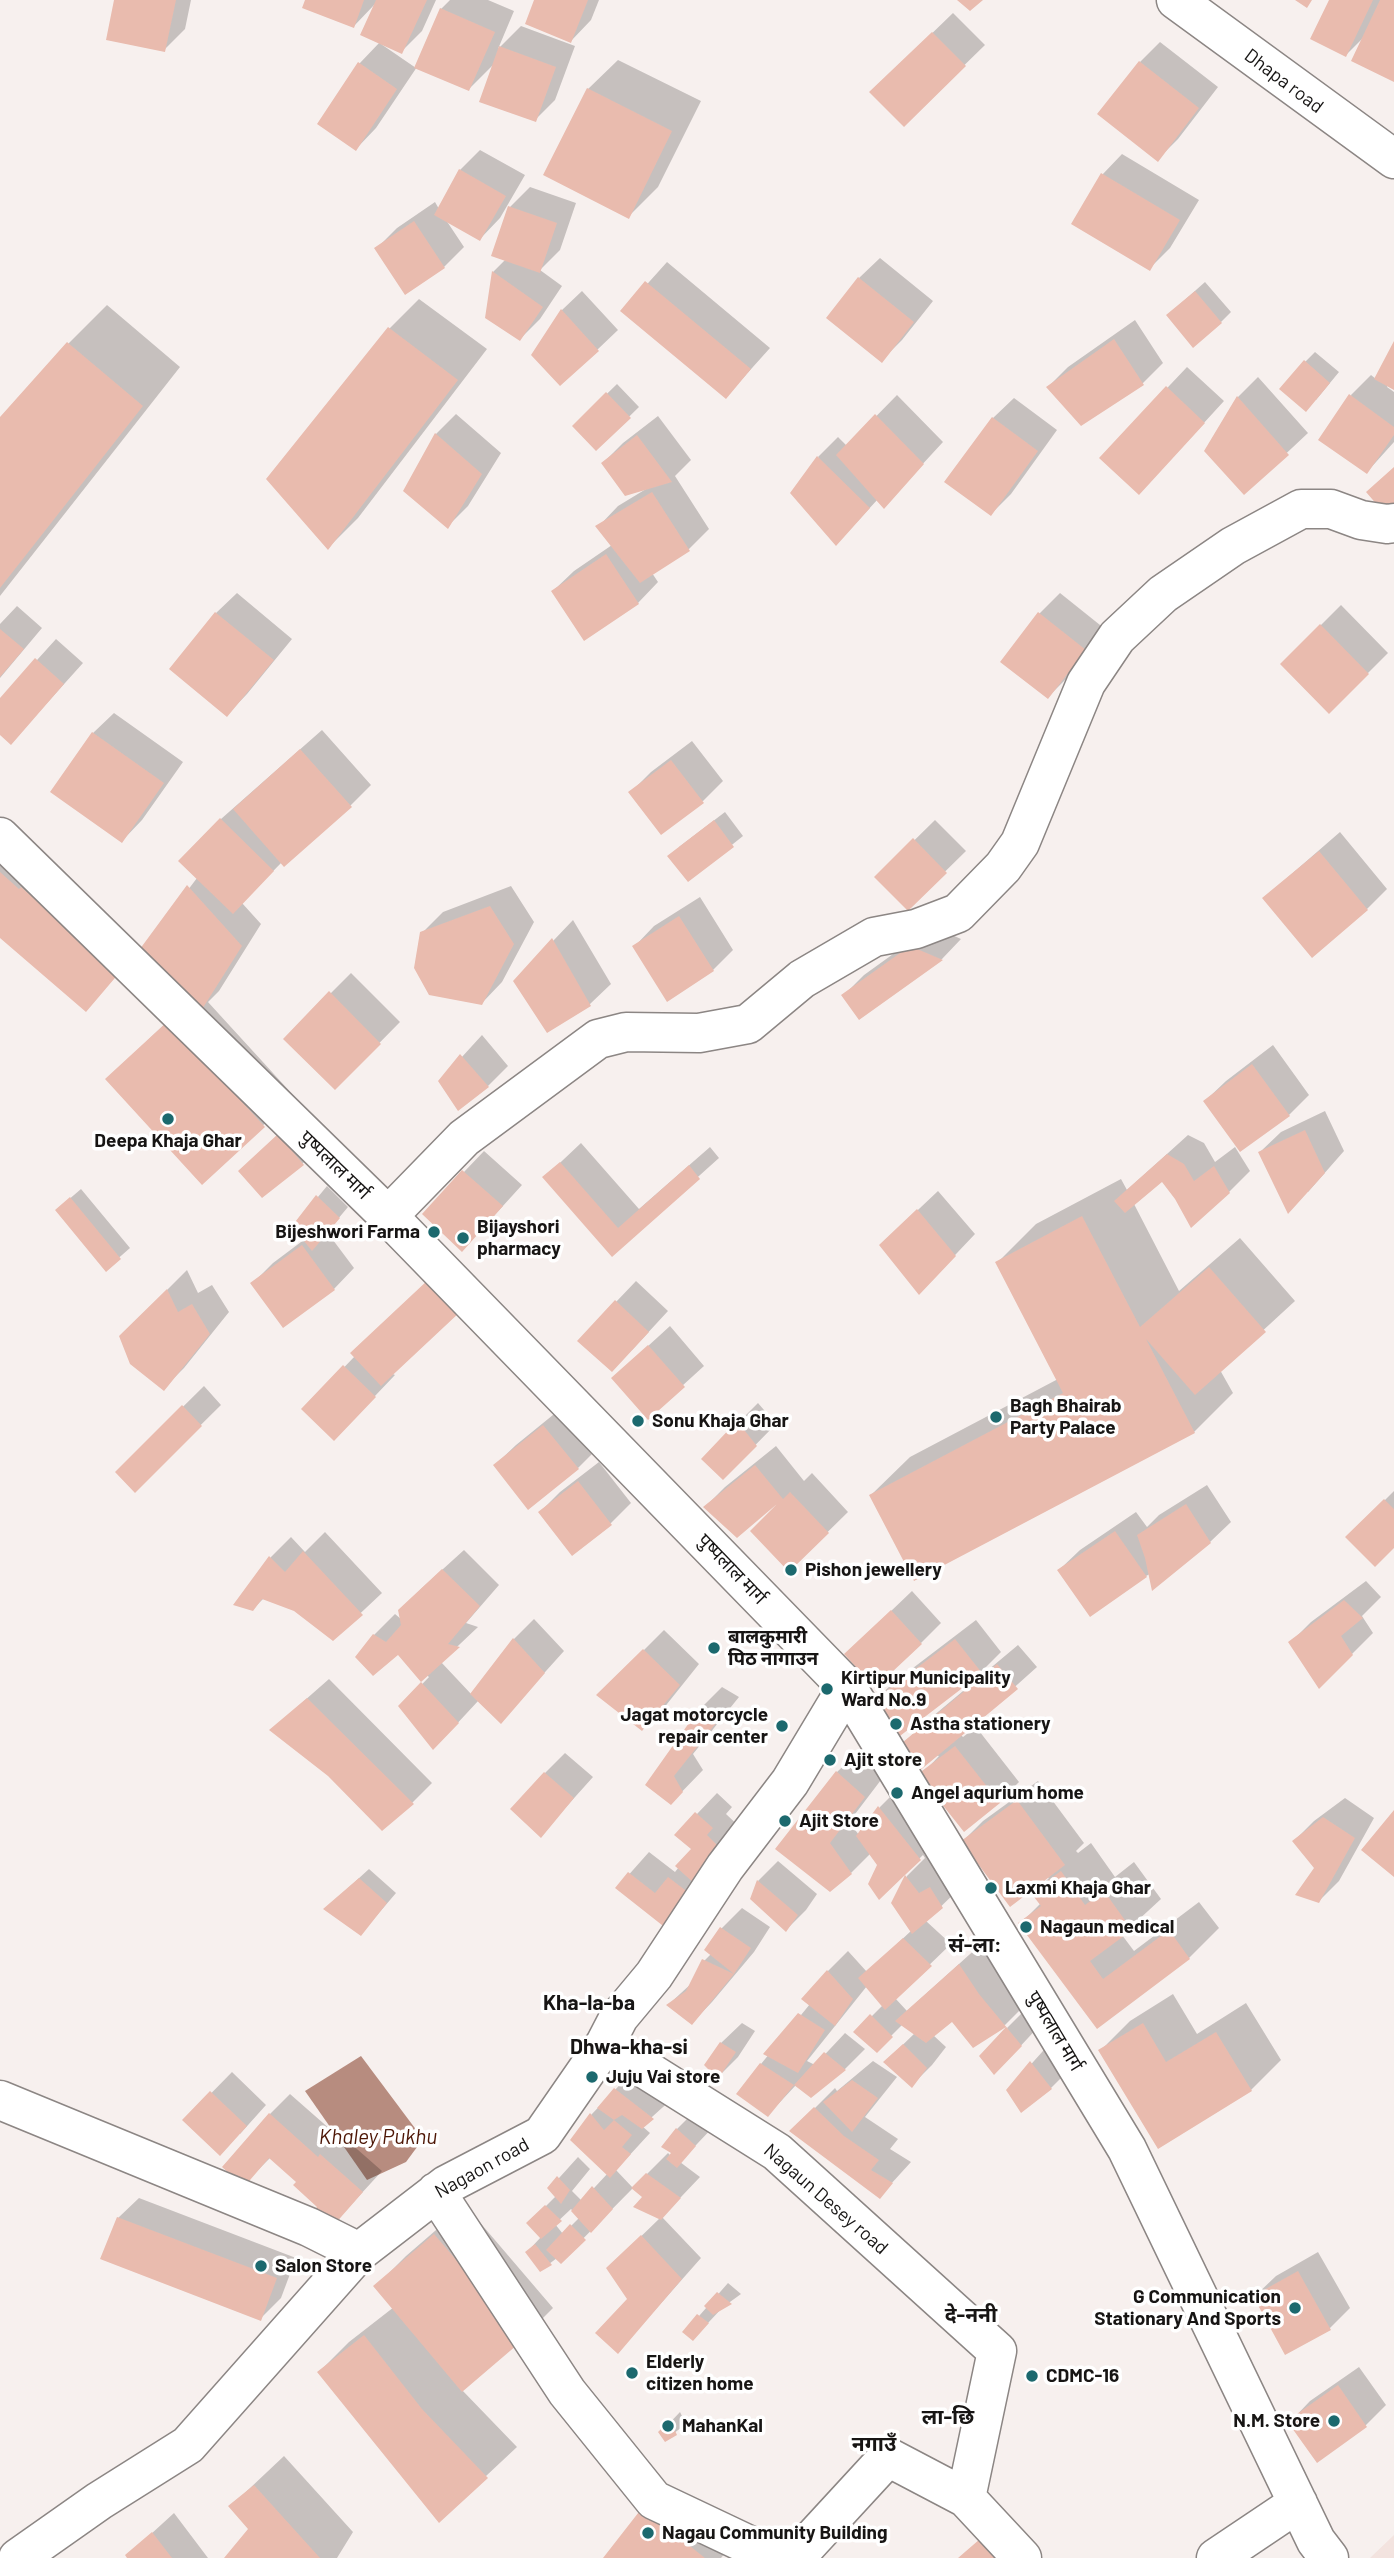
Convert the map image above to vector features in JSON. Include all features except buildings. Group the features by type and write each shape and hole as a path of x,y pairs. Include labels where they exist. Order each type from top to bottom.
{"street":[{"name":"Dhapa road","path":"1176,0 1394,159"},
{"path":"388,1216 464,1138 597,1039 626,1032 699,1033 748,1024 802,979 874,937 916,929 958,913 1003,867 1020,843 1086,683 1117,637 1163,594 1233,545 1301,509 1331,509 1361,520 1394,523"},
{"name":"पुष्पलाल मार्ग","path":"0,837 388,1216 846,1687 1127,2149 1316,2541 1329,2558"},
{"name":"Nagaon road","path":"18,2558 99,2501 188,2445 359,2252 436,2192 542,2136 619,2017 654,1975 725,1867 790,1782 846,1687"},
{"name":"Nagaun Desey road","path":"604,2044 777,2152 997,2351 966,2498"},
{"path":"0,2100 309,2227 359,2252"},
{"path":"436,2192 566,2392 654,2500 770,2555 806,2546 888,2457 966,2498 1022,2558"},
{"path":"1216,2558 1298,2503"}],"shaded area":[{"path":"1394,2535 1394,2558 1370,2558"}],"water":[{"name":"Khaley Pukhu","path":"361,2056 423,2139 406,2162 367,2180 305,2091"}],"place":[{"name":"Deepa Khaja Ghar","path":"168,1119"},
{"name":"Bijeshwori Farma","path":"434,1232"},
{"name":"Bijayshori pharmacy","path":"463,1238"},
{"name":"Bagh Bhairab Party Palace","path":"996,1417"},
{"name":"Sonu Khaja Ghar","path":"638,1421"},
{"name":"Pishon jewellery","path":"791,1570"},
{"name":"बालकुमारी पिठ नागाउन","path":"714,1648"},
{"name":"Kirtipur Municipality Ward No.9","path":"827,1689"},
{"name":"Astha stationery","path":"896,1724"},
{"name":"Jagat motorcycle repair center","path":"782,1726"},
{"name":"Ajit store","path":"830,1760"},
{"name":"Angel aqurium home","path":"897,1793"},
{"name":"Ajit Store","path":"785,1821"},
{"name":"Laxmi Khaja Ghar","path":"991,1888"},
{"name":"Nagaun medical","path":"1026,1927"},
{"name":"Juju Vai store","path":"592,2077"},
{"name":"Salon Store","path":"261,2266"},
{"name":"G Communication Stationary And Sports","path":"1295,2308"},
{"name":"Elderly citizen home","path":"632,2373"},
{"name":"CDMC-16","path":"1032,2376"},
{"name":"N.M. Store","path":"1334,2421"},
{"name":"MahanKal","path":"668,2426"},
{"name":"Nagau Community Building","path":"648,2533"}],"district":[{"name":"सं-ला:","path":"975,1945"},
{"name":"Kha-la-ba","path":"589,2003"},
{"name":"Dhwa-kha-si","path":"629,2047"},
{"name":"दे-ननी","path":"971,2315"},
{"name":"ला-छि","path":"948,2417"},
{"name":"नगाउँ","path":"874,2444"}]}
